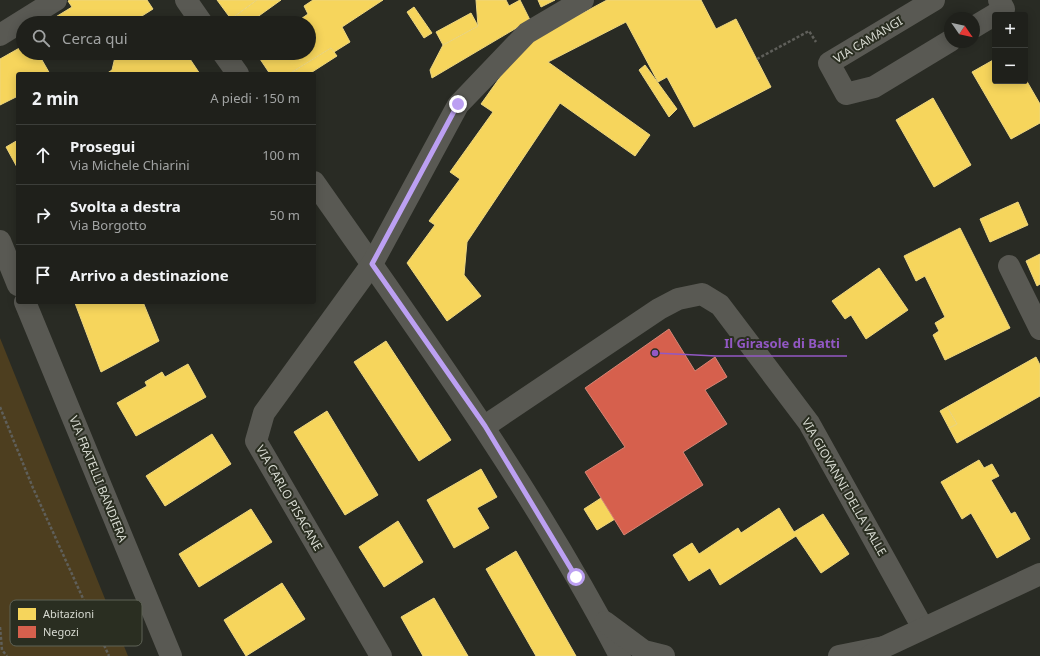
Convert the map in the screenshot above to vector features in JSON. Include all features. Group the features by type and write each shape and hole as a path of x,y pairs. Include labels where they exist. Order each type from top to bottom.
{"street":[{"path":"30,16 56,0"},
{"path":"186,0 197,16"},
{"name":"VIA CARLO PISACANE","path":"381,656 256,441 264,413 372,264 458,104 527,33 582,0"},
{"name":"VIA CAMANGI","path":"934,0 828,63 846,94 874,87 944,45"},
{"path":"980,23 1004,9 999,0"},
{"path":"0,35 16,25"},
{"path":"228,60 237,72"},
{"path":"316,185 485,426 601,619 620,656"},
{"path":"0,241 16,280"},
{"path":"1009,266 1040,329"},
{"name":"VIA GIOVANNI DELLA VALLE","path":"485,426 659,309 678,299 702,294 720,305 809,423 922,628"},
{"name":"VIA FRATELLI BANDIERA","path":"26,304 171,656"},
{"path":"839,656 877,651 922,628 1040,574"},
{"path":"601,619 644,651 664,656"}],"path":[{"path":"757,59 809,31 828,63"},
{"path":"0,407 33,488 84,600"},
{"path":"0,627 2,650 7,656"},
{"path":"104,646 109,656"}],"shaded area":[{"path":"0,338 105,600 10,600 10,646 124,646 128,656 0,656"}],"building: Abitazioni":[{"path":"147,0 153,9 142,16 57,16 72,7 68,1"},
{"path":"217,0 257,0 235,16 229,16"},
{"path":"257,0 281,0 259,16 235,16"},
{"path":"313,0 383,0 342,27 350,42 334,52 331,48 316,57 316,16 305,16 308,14 304,6"},
{"path":"476,0 506,0 509,6 520,0 530,20 432,78 430,70 443,45 478,26"},
{"path":"538,0 555,0 541,7"},
{"path":"607,0 701,0 716,29 736,19 771,87 694,127 667,77 658,82 626,22 548,62 650,135 635,156 560,103 467,242 464,275 481,296 447,321 407,263 435,225 429,221 460,179 450,172 493,112 481,104 523,45"},
{"path":"414,7 432,33 424,38 407,12"},
{"path":"471,13 478,26 443,45 436,32"},
{"path":"331,48 337,56 312,72 292,72 312,60 316,60 316,57"},
{"path":"16,50 16,60 42,60 49,72 16,72 16,97 0,105 0,59"},
{"path":"114,60 191,60 199,72 109,72 112,70"},
{"path":"261,60 312,60 292,72 269,72"},
{"path":"992,61 992,84 1028,83 1040,104 1040,123 1011,139 972,72"},
{"path":"645,65 677,109 669,117 639,70"},
{"path":"933,98 971,165 934,187 896,120"},
{"path":"16,141 16,165 6,147"},
{"path":"1018,202 1028,225 990,242 980,219"},
{"path":"960,228 1010,328 945,360 933,335 939,331 935,323 945,317 925,276 916,281 904,256"},
{"path":"1040,254 1040,284 1037,286 1026,261"},
{"path":"879,268 908,310 866,339 851,315 845,319 832,301"},
{"path":"75,304 144,304 159,341 101,372"},
{"path":"386,341 451,440 419,461 354,362"},
{"path":"1036,357 1040,365 1040,396 957,443 949,428 957,424 947,407"},
{"path":"188,364 206,397 136,436 117,403 147,386 145,382 162,372 165,377"},
{"path":"947,407 957,424 949,428 940,411"},
{"path":"327,411 378,495 345,515 294,432"},
{"path":"212,434 231,464 165,506 146,476"},
{"path":"979,460 984,468 992,464 999,476 991,480 1011,514 1015,512 1030,539 997,558 971,513 962,519 941,482"},
{"path":"481,469 497,497 477,508 489,528 454,548 427,500"},
{"path":"601,498 615,519 597,530 584,509"},
{"path":"779,508 794,532 823,514 849,554 821,573 796,536 720,585 710,568 689,581 673,555 692,543 699,554 738,528 741,533"},
{"path":"251,509 272,542 199,587 179,554"},
{"path":"398,521 423,562 384,587 359,547"},
{"path":"516,551 576,656 536,656 486,569"},
{"path":"282,583 305,619 246,656 224,620"},
{"path":"434,598 468,656 423,656 401,617"}],"building: Negozi":[{"path":"669,329 695,371 715,357 727,377 705,390 727,424 683,452 703,485 624,535 585,472 625,447 585,388"}],"place":[{"name":"Il Girasole di Batti","path":"655,353"}],"route":[{"path":"458,104 372,264 485,426 576,577"}]}
